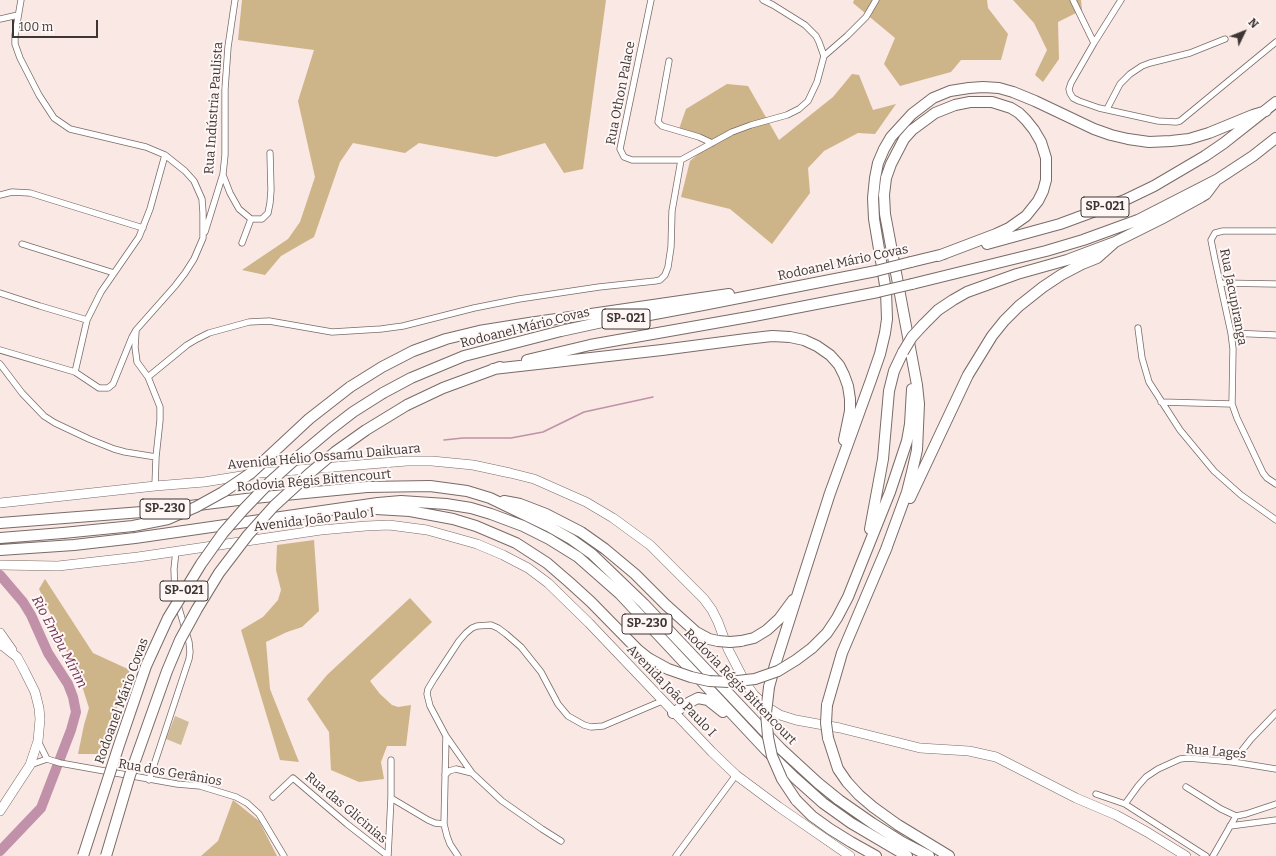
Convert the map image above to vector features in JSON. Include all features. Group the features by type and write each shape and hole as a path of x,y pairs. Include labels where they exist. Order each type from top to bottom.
{"highway":[{"path":"829,496 880,354 885,334 887,319 886,291 874,219 873,198 878,163 891,137 912,114 933,98 950,91 983,87 999,88 1034,100 1094,129 1111,135 1135,140 1171,142 1189,139 1209,133 1266,111"},
{"path":"336,510 386,509 434,515 476,526 516,543 547,563 592,602 638,650 648,658 668,669 690,677 709,681 729,682 755,679 778,671 812,648 827,633 837,618 848,597 890,492 907,441 910,424 913,380 907,353 904,311 885,214 884,195 886,178 891,164 904,139 912,130 935,113 955,105 970,102 992,102 1011,108 1026,120 1041,142 1046,158 1046,180 1043,191 1038,201 1026,216 1009,228 938,256"},
{"name":"Rodoanel Mário Covas","path":"83,856 146,666 168,618 201,564 244,509 275,478 300,455 353,412 383,393 439,366 477,352 607,321 644,316 876,271 1022,235 1060,224 1125,200 1154,186 1224,143 1276,102"},
{"name":"SP-021","path":"106,856 130,775 167,671 180,640 219,573 248,535 274,506 335,452 366,430 407,405 443,388 493,369 590,345 878,292 1001,263 1083,240 1138,220 1218,179 1276,138"},
{"path":"864,557 882,465 889,391 894,371 907,353 912,337 923,325 943,307 967,292 1017,274 1068,260 1115,242 1206,194 1218,179"},
{"path":"949,856 898,825 873,807 847,782 838,769 828,738 826,723 827,705 834,678 842,653 885,552 968,375 992,336 1004,321 1043,288 1061,275 1097,258 1115,242"},
{"path":"2,538 63,534 133,526 168,519 196,507 223,492 251,473 310,419 350,387 382,366 413,351 446,339 479,331 689,299 794,286"},
{"path":"493,369 772,336 790,337 804,340 817,346 830,355 839,365 848,386 850,411 829,496 769,687 766,713 768,737 772,756 782,779 796,800 812,816 830,829 876,856"},
{"path":"885,552 907,492 917,450 919,404 917,385 907,353"},
{"name":"Rodovia Régis Bittencourt","path":"0,523 142,512 367,486 430,486 467,491 490,498 548,526 571,539 592,554 644,604 781,749 818,783 872,823 902,842 929,856"},
{"path":"490,498 520,504 546,514 581,532 605,549 635,574 696,632 709,639 730,642 754,638 767,630 779,619 800,590"},
{"name":"Rodovia Régis Bittencourt","path":"0,550 16,550 135,538 378,503 401,502 446,504 471,508 491,514 523,526 550,539 578,557 620,594 766,750 795,778 823,803 851,823 907,856"},
{"path":"673,712 698,698 708,700 766,750"}],"main road":[{"name":"Avenida Hélio Ossamu Daikuara","path":"0,503 204,482 260,473 407,461 432,461 473,465 534,479 586,502 613,518 650,545 704,599 718,622 728,649 746,684 754,695 767,707 780,715 920,748 969,751 996,757 1076,798 1116,815 1186,856"},
{"name":"Avenida João Paulo I","path":"4,565 58,566 366,526 389,525 427,530 477,544 528,568 548,583 589,623 662,701 736,775 850,856"},
{"path":"0,558 4,565"},
{"path":"0,634 17,657 35,692 40,719 38,741 30,765 0,812"},
{"path":"0,645 17,657"}],"street":[{"path":"21,0 15,35 17,52 39,95 54,118 70,129 146,147 165,155 185,171 194,181 202,199 203,238"},
{"name":"Rua Indústria Paulista","path":"75,372 99,388 105,389 110,387 115,379 136,330 185,273 194,259 203,238 223,174 226,135 225,89 228,47 235,0"},
{"name":"Rua Othon Palace","path":"651,0 620,148 624,157 632,160 681,160"},
{"path":"148,377 197,338 220,329 249,322 269,321 332,332 380,330 518,299 660,280 665,275 668,267 671,247 672,211 681,160 732,132 787,115 799,109 811,95 821,71 824,56 816,36 805,25 763,0"},
{"path":"824,56 866,17 876,0"},
{"path":"1074,0 1094,43"},
{"path":"1121,0 1071,83 1069,89 1070,93 1073,98 1079,101 1158,121 1180,121 1276,42"},
{"path":"0,18 18,15"},
{"path":"1107,109 1120,84 1130,74 1142,66 1190,54 1225,39"},
{"path":"669,61 658,122 662,126 699,137 712,143"},
{"path":"223,174 234,201 240,209 252,219 262,219 268,214 272,190 270,152"},
{"path":"0,350 75,372 87,320 101,292 133,246 143,228 150,209 165,155"},
{"path":"0,195 12,192 30,193 143,228"},
{"path":"242,244 252,219"},
{"name":"Rua Jacupiranga","path":"1232,404 1233,349 1231,333 1211,240 1215,233 1223,230 1276,231"},
{"path":"22,244 114,274"},
{"path":"1220,283 1276,284"},
{"path":"0,293 87,320"},
{"path":"1138,328 1142,358 1149,382 1180,430 1214,471 1241,495 1276,520"},
{"path":"136,330 135,347 138,362 148,377 160,408 155,486"},
{"path":"1231,333 1276,335"},
{"path":"0,364 22,393 44,416 55,423 90,440 114,449 156,457"},
{"path":"1161,402 1232,404 1263,473 1276,484"},
{"path":"149,780 190,652 189,642 174,590 176,551"},
{"path":"561,841 502,801 472,773 446,736 430,706 427,694 428,689 459,641 472,628 477,626 491,625 498,628 521,647 541,672 558,704 568,716 584,725 591,727 603,726 662,701"},
{"path":"1232,762 1251,739 1276,713"},
{"path":"446,736 444,824 450,844 458,856"},
{"path":"30,765 49,760 38,741"},
{"name":"Rua Lages","path":"1125,804 1146,777 1172,762 1188,758 1232,762 1276,769"},
{"name":"Rua dos Gerânios","path":"49,760 60,764 149,780 200,786 236,797 247,803 259,814 284,856"},
{"path":"388,856 391,760"},
{"path":"445,775 456,769 472,773"},
{"path":"676,856 736,775"},
{"name":"Rua das Glicinias","path":"273,797 293,778 347,824 388,856"},
{"path":"1186,787 1221,809 1236,816 1276,804"},
{"path":"1096,794 1125,804 1206,856"},
{"path":"391,798 428,820 435,823 444,824"},
{"path":"1213,856 1236,816"},
{"path":"1230,826 1276,820"},
{"path":"1147,832 1152,822"}],"shaded area":[{"path":"242,0 606,0 583,169 564,173 545,143 496,157 419,143 405,153 353,143 340,162 314,237 281,256 265,275 242,270 288,239 300,222 315,177 298,101 314,50 238,40"},
{"path":"854,0 987,0 988,8 1008,34 1001,60 961,60 951,72 900,86 884,64 895,38 853,3"},
{"path":"1013,0 1081,0 1082,10 1058,22 1059,59 1043,82 1035,75 1047,50 1034,23"},
{"path":"852,74 859,75 873,110 896,104 875,134 858,133 824,151 808,168 810,193 772,244 730,209 681,197 690,161 709,145 702,136 679,129 686,109 727,84 748,86 779,140 833,97"},
{"path":"314,540 319,611 302,627 266,642 270,689 299,762 280,760 241,630 263,617 278,600 281,590 276,570 277,545"},
{"path":"45,579 93,653 130,670 101,754 78,754 89,708 82,686 71,663 61,636 39,589"},
{"path":"410,598 432,622 370,681 380,694 392,705 398,707 411,705 406,746 387,746 381,762 384,779 359,782 331,770 329,732 307,699 327,675"},
{"path":"175,716 189,722 181,745 166,739"},
{"path":"233,800 259,821 277,856 201,856 218,841"}],"waterway":[{"path":"444,440 463,438 511,438 543,432 584,412 653,397"},
{"name":"Rio Embu Mirim","path":"0,575 23,602 31,615 48,653 68,684 73,697 76,712 71,730 41,808 0,851"}]}
